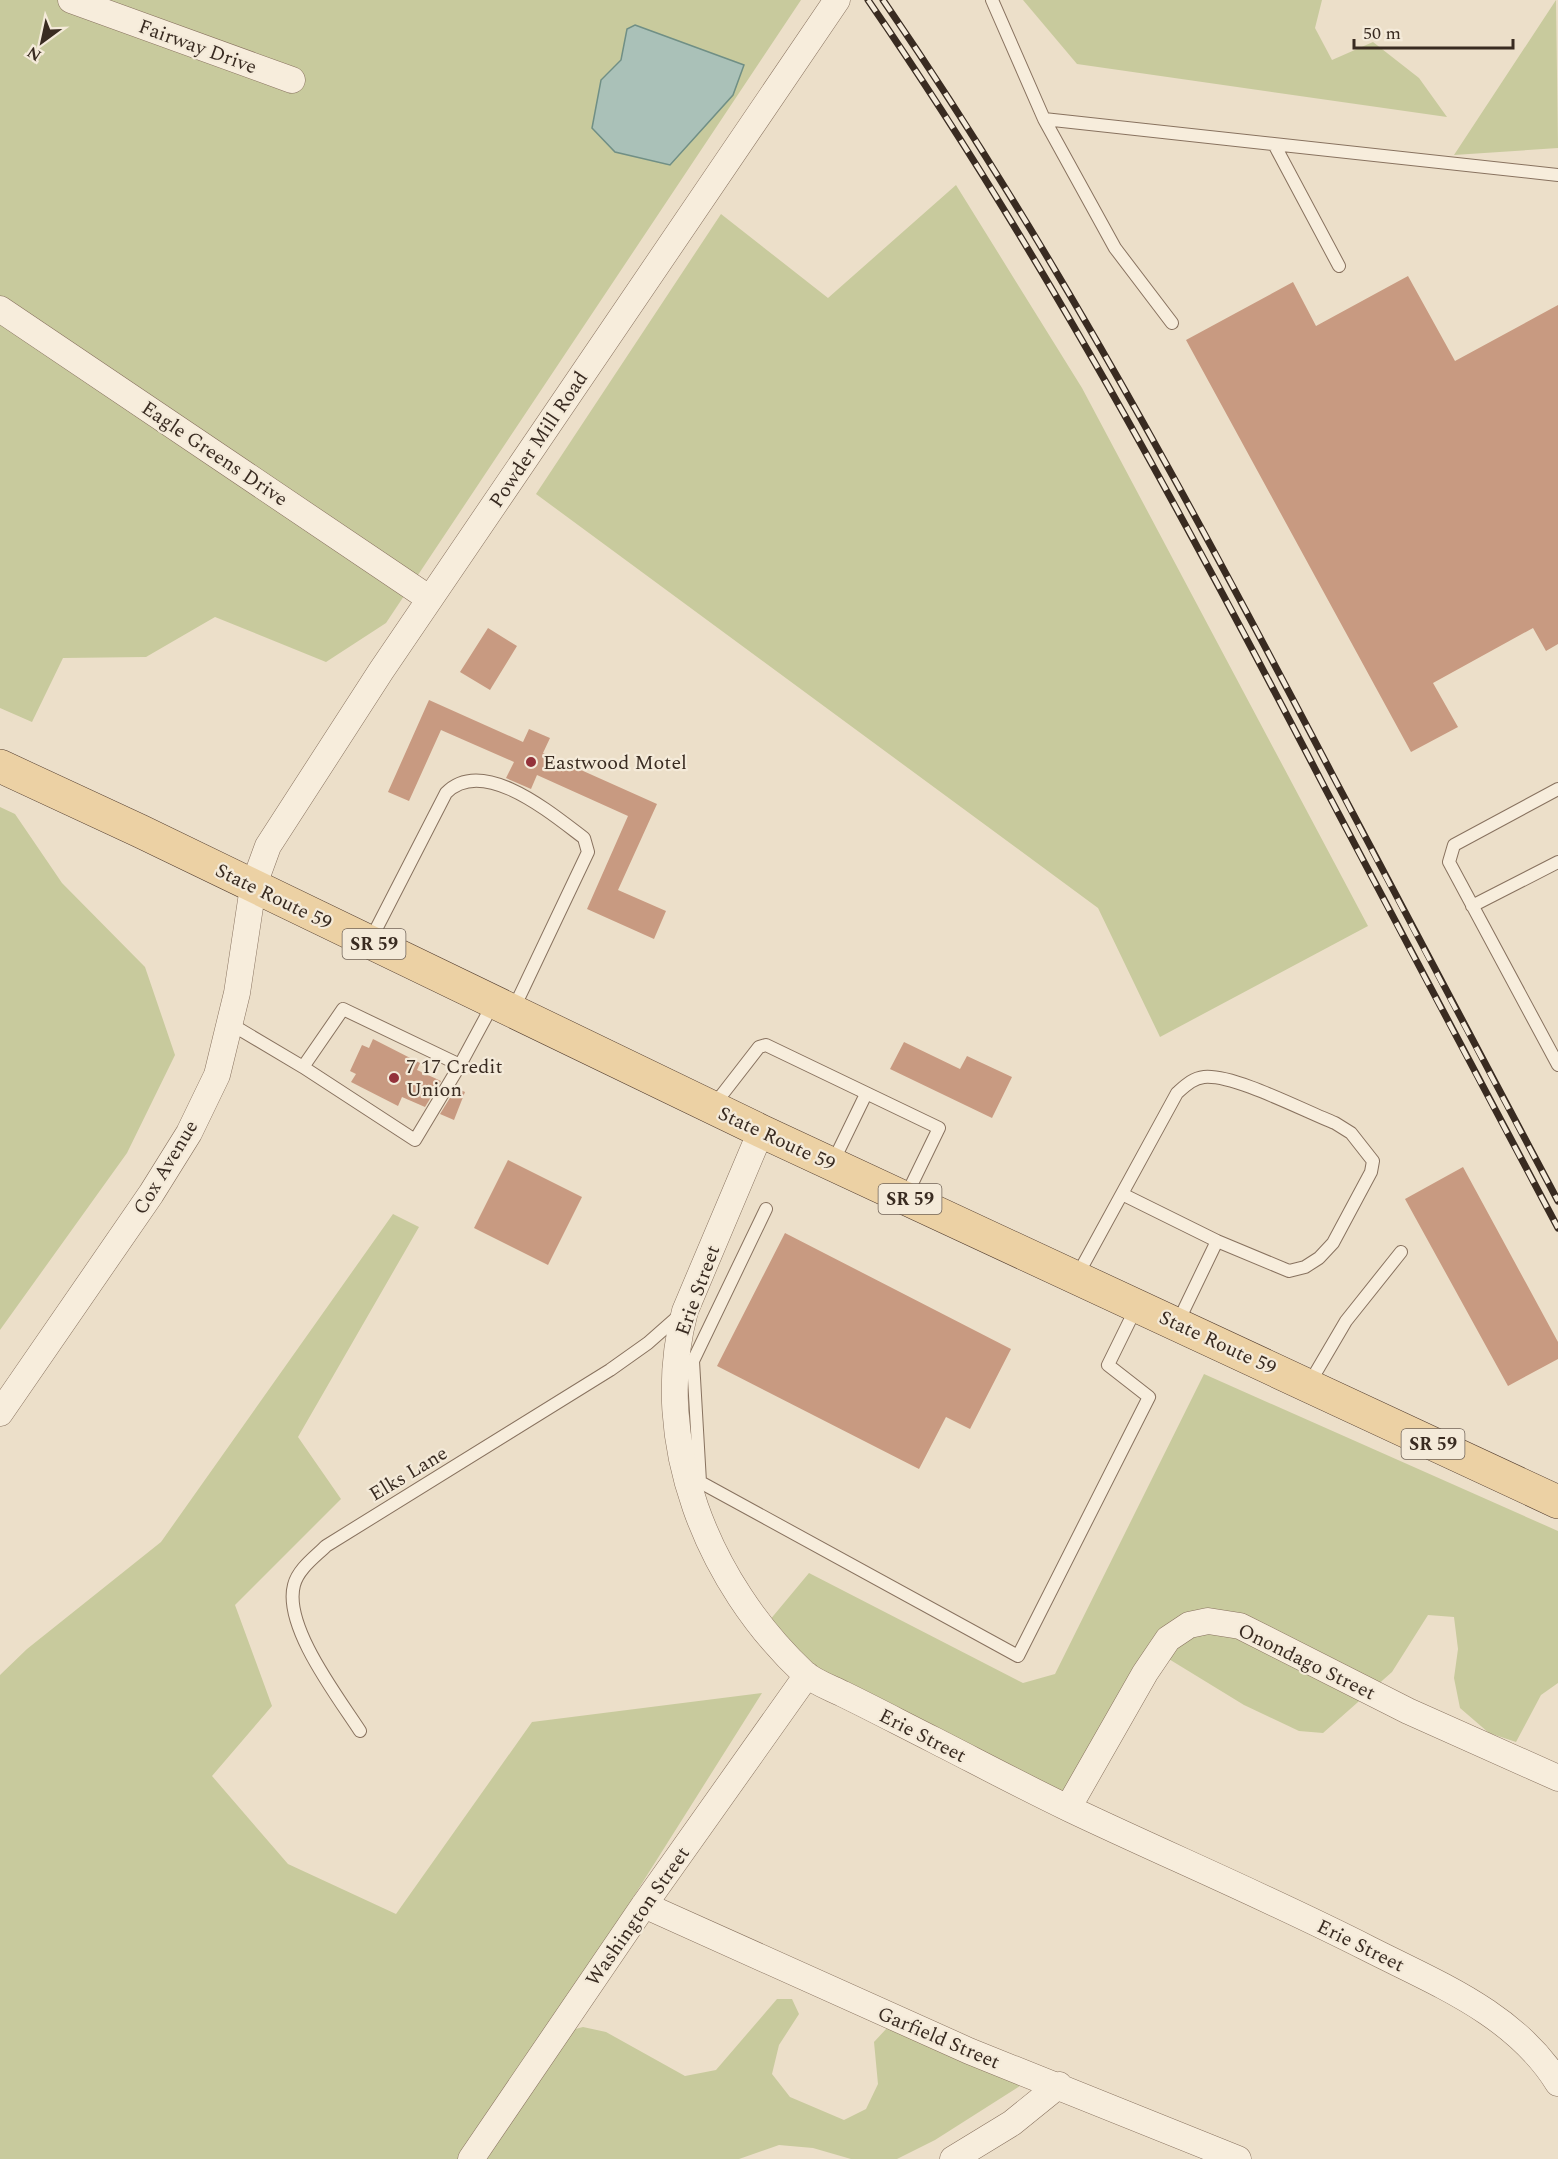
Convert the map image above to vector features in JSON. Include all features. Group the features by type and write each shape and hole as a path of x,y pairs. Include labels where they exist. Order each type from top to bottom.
{"main road":[{"name":"State Route 59","path":"0,766 504,1005 761,1131 1178,1323 1558,1502"}],"street":[{"name":"Fairway Drive","path":"71,0 292,80"},
{"name":"Powder Mill Road","path":"253,887 268,846 430,599 837,0"},
{"name":"Eagle Greens Drive","path":"0,309 430,599"},
{"name":"Cox Avenue","path":"0,1413 151,1194 189,1133 217,1075 237,993 253,887"},
{"name":"Erie Street","path":"761,1131 685,1311 678,1338 674,1374 675,1416 694,1484 702,1525 741,1596 764,1627 807,1675 1068,1808 1339,1933 1472,2001 1536,2053 1558,2083"},
{"name":"Onondago Street","path":"1068,1808 1168,1639 1189,1624 1208,1621 1240,1626 1408,1711 1558,1778"},
{"name":"Washington Street","path":"471,2159 644,1905 807,1675"},
{"name":"Garfield Street","path":"644,1905 969,2051 1059,2085 1238,2159"},
{"path":"953,2159 1012,2123 1059,2085"}],"lane":[{"path":"992,0 1044,119 1115,248 1172,323"},
{"path":"1044,119 1558,175"},
{"path":"1274,144 1339,267"},
{"path":"229,1023 303,1067 415,1140 460,1065 504,1005 588,852 584,838 507,788 481,780 465,780 446,793 369,942"},
{"path":"1558,789 1454,846 1449,862 1558,1065"},
{"path":"1473,906 1558,862"},
{"path":"303,1067 343,1009 460,1065"},
{"path":"713,1108 759,1047 765,1045 939,1128 906,1197"},
{"path":"1077,1276 1177,1093 1190,1082 1204,1077 1228,1079 1335,1123 1351,1133 1373,1161 1371,1172 1333,1243 1319,1258 1305,1267 1289,1271 1217,1241 1122,1194"},
{"path":"833,1164 866,1094"},
{"path":"766,1209 693,1360 694,1484 1018,1656 1149,1397 1108,1365 1137,1304"},
{"path":"1178,1323 1217,1241"},
{"path":"1309,1384 1346,1321 1401,1252"},
{"name":"Elks Lane","path":"360,1731 310,1654 293,1606 294,1585 302,1569 326,1546 610,1370 648,1343 685,1311"}],"green space":[{"path":"0,0 801,0 386,623 326,662 215,617 146,657 63,658 32,722 0,708"},
{"path":"1023,0 1322,0 1315,28 1332,60 1373,42 1419,78 1447,117 1077,64"},
{"path":"1556,0 1558,148 1454,155"},
{"path":"956,185 1082,388 1368,926 1160,1037 1098,908 536,494 721,214 828,298"},
{"path":"0,807 15,814 62,883 145,967 175,1055 127,1153 0,1330"},
{"path":"393,1214 419,1227 298,1437 341,1499 235,1605 272,1706 212,1776 288,1864 396,1914 532,1722 762,1693 468,2159 0,2159 0,1675 27,1649 161,1542"},
{"path":"1204,1374 1558,1531 1558,1683 1541,1695 1516,1742 1489,1733 1460,1708 1454,1678 1458,1649 1454,1617 1428,1615 1392,1672 1323,1733 1299,1731 1244,1705 1159,1653 1068,1808 807,1675 764,1627 809,1573 1023,1683 1055,1674"},
{"path":"777,1999 792,1999 799,2014 779,2045 772,2074 790,2097 844,2120 866,2109 878,2084 874,2042 887,2028 939,2046 1023,2084 935,2140 897,2159 851,2159 813,2148 779,2145 739,2159 471,2159 556,2034 583,2027 606,2032 685,2076 716,2070"}],"shaded area":[{"path":"635,25 744,65 733,95 670,165 615,152 592,128 601,80 621,60 627,29"}],"building":[{"path":"1408,276 1455,361 1558,305 1558,644 1546,651 1533,628 1433,683 1458,727 1411,752 1186,340 1293,282 1316,326"},
{"path":"488,628 517,646 490,690 460,672"},
{"path":"429,700 523,742 529,729 550,738 543,753 657,804 618,890 666,911 654,939 587,909 628,816 537,775 531,789 506,778 514,762 441,730 409,801 388,792"},
{"name":"7 17 Credit Union","path":"373,1039 420,1063 417,1070 441,1081 425,1107 402,1097 398,1106 351,1082 356,1074 350,1071 362,1045 369,1048"},
{"path":"904,1042 960,1069 967,1056 1012,1077 992,1118 890,1069"},
{"path":"456,1088 465,1092 454,1120 440,1114"},
{"path":"508,1160 582,1197 548,1265 474,1228"},
{"path":"1463,1167 1558,1342 1558,1359 1508,1386 1405,1199"},
{"path":"785,1233 1011,1349 970,1429 946,1417 919,1469 717,1366"}],"railway":[{"path":"868,0 993,191 1165,487 1558,1228"},
{"path":"883,0 1005,187 1119,379 1227,575 1558,1201"}],"place":[{"name":"Eastwood Motel","path":"531,762"},
{"name":"7 17 Credit Union","path":"394,1078"}]}
